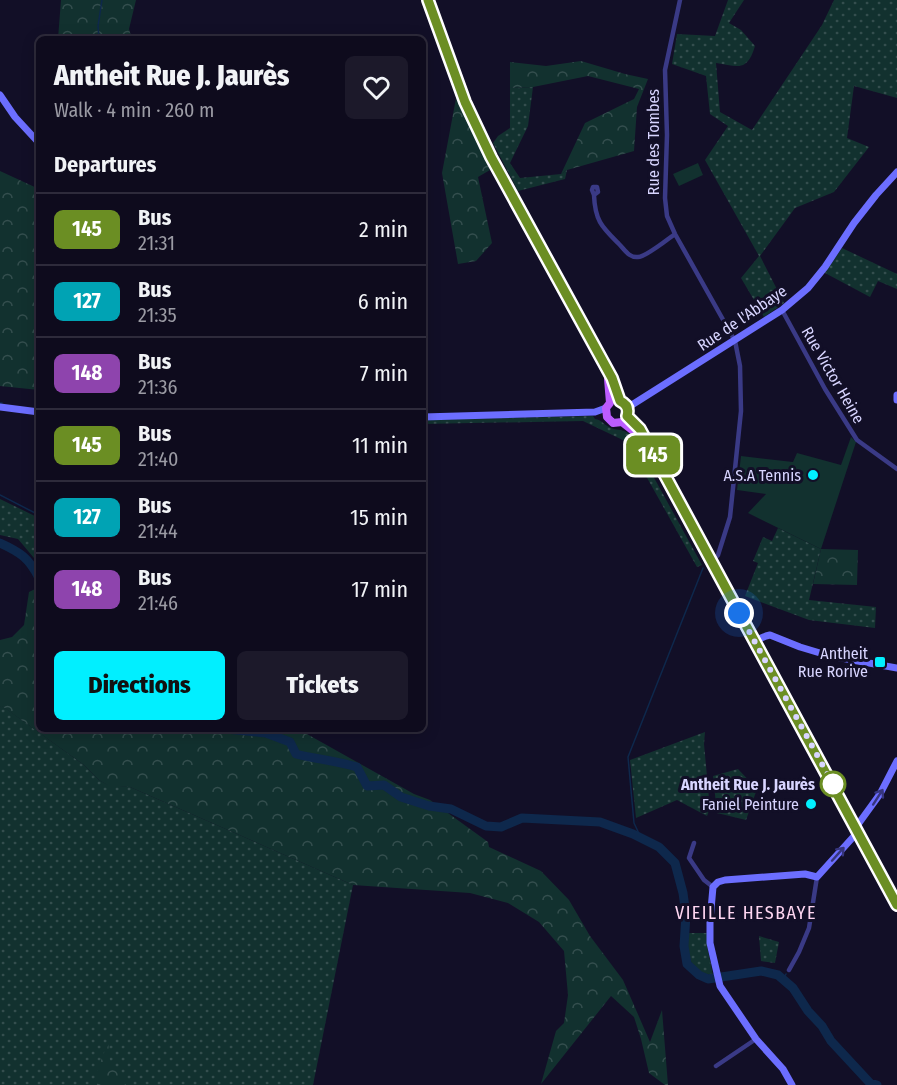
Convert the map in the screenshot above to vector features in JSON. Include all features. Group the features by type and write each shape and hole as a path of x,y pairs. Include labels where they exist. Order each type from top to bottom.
{"main road":[{"path":"428,0 465,102 491,157 612,378 626,416 653,455 897,905"},
{"path":"605,367 608,379 607,417 613,423 626,416"},
{"path":"608,405 620,401"}],"street":[{"name":"Rue des Tombes","path":"680,0 665,70 667,216 735,340 740,366 741,411 735,484 730,517 718,555 712,562"},
{"path":"0,95 15,117 36,140"},
{"name":"Rue de l'Abbaye","path":"626,416 782,310 808,288 854,223 897,172"},
{"path":"594,195 601,225 631,256 643,256 675,234"},
{"name":"Rue Victor Heine","path":"782,310 825,389 857,440 897,469"},
{"path":"897,395 897,400"},
{"path":"595,412 608,405"},
{"path":"0,407 36,411"},
{"path":"426,417 595,412 607,417"},
{"path":"754,641 770,635 830,656 897,668"},
{"path":"789,970 809,928 818,877 855,835 859,823 880,794 897,761"},
{"path":"694,843 689,858 704,880 713,886"},
{"path":"792,1085 783,1069 756,1039 720,986 710,943 713,886 725,880 805,874 818,877"},
{"path":"716,1066 756,1039"}],"green space":[{"path":"61,0 136,0 129,29 131,36 58,36"},
{"path":"728,0 744,0 729,23 741,30 755,46 745,64 735,66 716,63 720,112 752,130 822,25 834,0 897,0 897,98 854,86 847,138 869,147 834,192 795,208 760,256 784,303 764,317 741,278 759,256 705,160 728,126 710,114 706,76 672,64 677,34 715,36"},
{"path":"581,61 648,79 637,107 634,151 567,170 561,174 585,123 634,99 639,89 588,76 533,87 510,88 510,62 546,66"},
{"path":"533,87 528,126 510,163 520,178 561,174 567,170 565,179 518,191 493,143 498,136 510,128 510,88"},
{"path":"457,93 490,170 478,177 492,243 476,261 458,264 442,173"},
{"path":"698,163 703,175 679,186 673,174"},
{"path":"0,171 36,188 36,390 0,386"},
{"path":"842,248 897,274 897,289 878,281 870,297 825,273"},
{"path":"593,416 609,427 630,434 702,565 697,567 627,442 583,421 426,424 426,420"},
{"path":"851,437 856,442 821,549 748,513 766,494 737,490 741,456 793,462 797,453 841,465"},
{"path":"0,499 36,517 36,560 18,539 0,535"},
{"path":"778,528 821,549 809,600 876,607 875,628 809,620 745,596 758,563 753,561 763,537 772,541"},
{"path":"821,549 858,550 857,585 813,584"},
{"path":"36,588 36,730 2,706 0,707 0,640 12,637 24,625 29,592"},
{"path":"1,705 108,785 130,787 353,885 313,1085 0,1085"},
{"path":"38,732 303,732 414,794 430,800 488,842 489,847 541,871 569,900 590,936 623,980 650,1042 662,1010 668,1085 649,1073 634,1017 611,996 541,1084 556,1031 564,1023 568,995 564,951 539,922 508,903 470,893 353,885 130,787 109,786 99,780 84,765"},
{"path":"705,732 710,809 707,816 677,800 636,818 630,760"},
{"path":"738,769 757,789 746,820 717,813 713,776"},
{"path":"688,933 707,933 707,946 713,975 705,974 694,967 689,955"},
{"path":"759,936 779,942 775,963 761,961"},
{"path":"108,1042 110,1061 119,1070 126,1085 97,1085 96,1074"}],"waterway":[{"path":"99,36 102,0"},
{"path":"0,495 36,513"},
{"path":"0,543 23,556 36,572"},
{"path":"641,838 634,823 628,757 703,568"},
{"path":"256,732 266,733 290,742 296,754 357,767 367,786 384,785 401,797 429,806 451,809 486,826 501,827 522,818 600,822 633,834 659,847 675,863 683,893 686,915 684,946 687,964 699,975 708,979 761,971 778,975 793,988 831,1041 870,1083 877,1085"},
{"path":"274,732 276,736"},
{"path":"783,980 786,974"}],"bus line":[{"name":"145","path":"428,0 465,102 491,157 612,378 620,401 626,405 627,416 640,429 897,905"}],"place":[{"name":"A.S.A Tennis","path":"813,475"},
{"name":"Antheit Rue Rorive","path":"880,662"},
{"name":"Antheit Rue J. Jaurès","path":"833,784"},
{"name":"Faniel Peinture","path":"811,804"}],"district":[{"name":"VIEILLE HESBAYE","path":"746,913"}],"route":[{"path":"739,613 833,784"}]}
